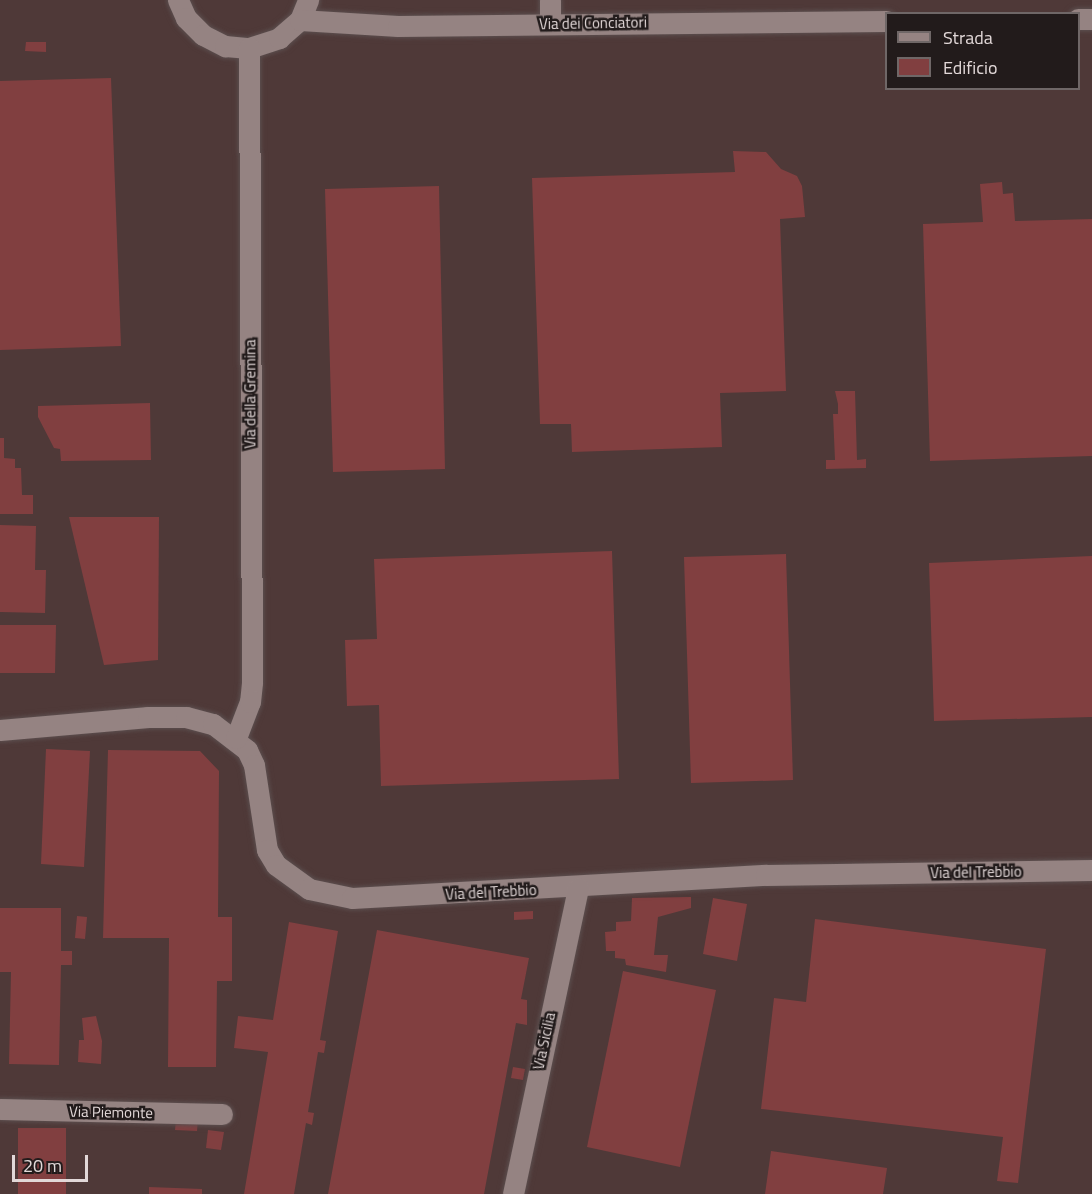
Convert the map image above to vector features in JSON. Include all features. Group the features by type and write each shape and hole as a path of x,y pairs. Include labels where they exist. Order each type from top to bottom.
{"street":[{"path":"178,0 186,18 203,35 225,46 249,48 279,38 300,20 308,0"},
{"path":"550,0 550,23"},
{"name":"Via dei Conciatori","path":"300,20 398,26 885,21"},
{"name":"Via della Gremina","path":"236,738 250,702 252,682 249,48"},
{"name":"Via del Trebbio","path":"0,730 186,717 213,724 236,738 254,765 267,850 276,865 309,889 352,898 578,888 766,875 1092,870"},
{"name":"Via Sicilia","path":"513,1194 578,888"},
{"name":"Via Piemonte","path":"0,1109 222,1114"}],"shaded area":[{"path":"0,0 1092,0 1092,1194 0,1194"}],"building":[{"path":"26,42 46,42 46,52 25,51"},
{"path":"111,78 121,346 0,350 0,81"},
{"path":"733,151 766,152 781,169 797,176 802,186 805,217 780,219 786,391 720,393 722,447 572,452 571,424 540,424 532,178 735,172"},
{"path":"1002,182 1003,194 1013,193 1015,221 1092,219 1092,456 930,461 923,224 983,222 980,184"},
{"path":"439,186 445,469 333,472 325,189"},
{"path":"835,391 855,391 857,460 866,459 866,468 826,469 826,460 835,460 833,414 838,414 838,404"},
{"path":"150,403 151,460 61,461 60,449 54,448 38,417 38,406"},
{"path":"0,438 4,438 4,458 15,459 15,468 21,468 22,495 33,495 33,514 0,514"},
{"path":"69,517 159,517 158,660 104,665"},
{"path":"0,525 36,526 35,570 46,570 45,613 0,612"},
{"path":"612,551 619,779 381,786 379,705 347,706 345,640 377,639 374,559"},
{"path":"786,554 793,780 691,783 684,557"},
{"path":"1092,556 1092,717 934,721 929,563"},
{"path":"0,625 56,625 55,673 0,673"},
{"path":"46,749 90,751 84,867 41,864"},
{"path":"108,750 200,751 219,771 218,917 232,917 232,981 217,981 216,1067 168,1067 169,938 103,938"},
{"path":"691,897 691,908 658,917 654,955 668,955 666,972 626,965 625,959 615,958 615,951 606,951 605,932 616,931 616,922 631,921 632,898"},
{"path":"713,898 747,904 737,961 703,954"},
{"path":"0,908 61,908 61,951 72,951 72,965 61,965 59,1065 9,1064 11,972 0,972"},
{"path":"533,911 533,919 514,920 514,912"},
{"path":"77,916 87,917 85,939 75,938"},
{"path":"815,919 1046,949 1018,1183 997,1181 1003,1137 761,1109 774,998 806,1002"},
{"path":"289,922 338,931 320,1040 326,1041 324,1053 318,1052 308,1112 314,1113 312,1125 306,1123 294,1194 244,1194 268,1052 234,1048 238,1016 273,1020"},
{"path":"377,930 529,958 521,999 527,1000 527,1025 516,1023 484,1194 328,1194"},
{"path":"623,971 716,990 680,1167 587,1147"},
{"path":"96,1016 102,1041 101,1064 78,1062 79,1040 84,1040 82,1018"},
{"path":"513,1067 525,1069 523,1080 511,1078"},
{"path":"176,1120 198,1121 197,1131 175,1130"},
{"path":"18,1128 66,1128 66,1194 18,1194"},
{"path":"208,1130 224,1132 221,1150 206,1148"},
{"path":"771,1151 887,1168 883,1194 765,1194"},
{"path":"149,1187 202,1189 202,1194 149,1194"}]}
